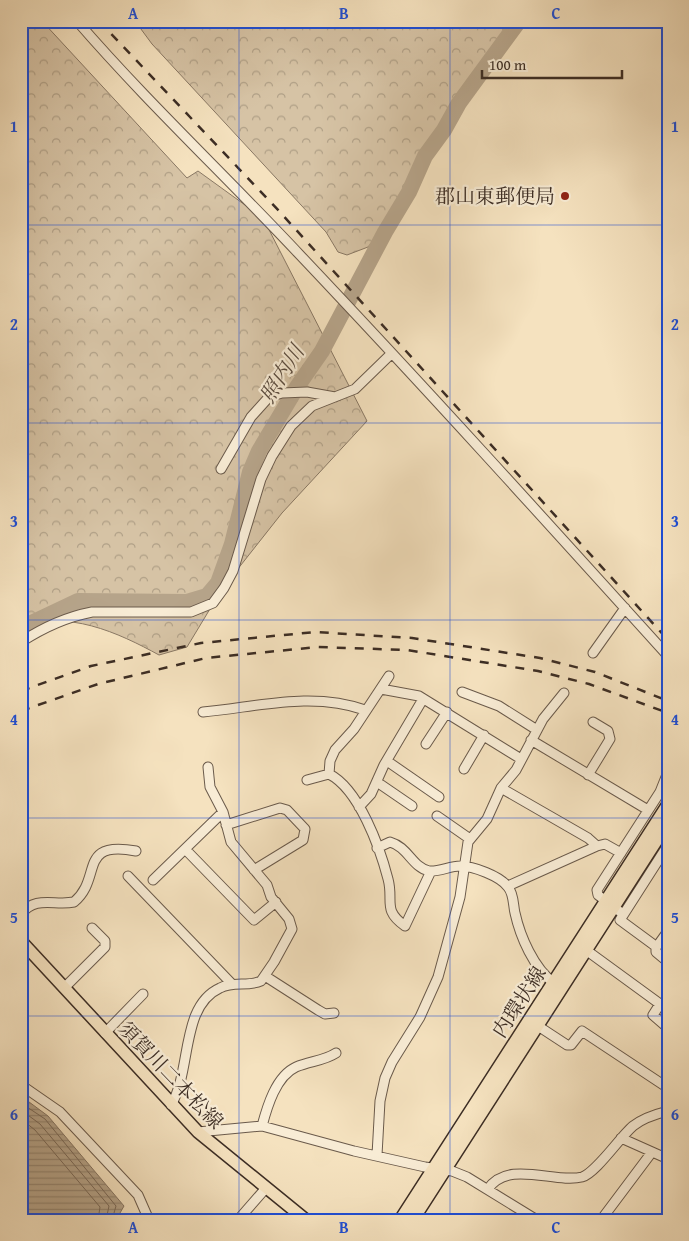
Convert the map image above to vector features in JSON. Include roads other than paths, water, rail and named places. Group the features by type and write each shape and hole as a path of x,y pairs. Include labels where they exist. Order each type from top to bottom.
{"main road":[{"name":"内環状線","path":"400,1220 431,1168 554,983 615,908 668,804"},
{"name":"内環状線","path":"414,1220 668,823"},
{"name":"須賀川二本松線","path":"22,942 198,1132 306,1220"}],"street":[{"path":"77,21 111,60 299,254 487,455 668,656"},
{"path":"21,642 44,627 92,612 191,612 213,603 222,593 233,570 251,519 261,479 272,456 291,426 305,411 355,389 391,354"},
{"path":"221,469 251,417 269,397 282,393 307,392 336,397"},
{"path":"593,653 625,608"},
{"path":"330,774 330,761 335,750 354,728 389,676"},
{"path":"381,689 408,693 423,699 447,712 522,760"},
{"path":"462,692 499,706 537,730"},
{"path":"376,1155 379,1106 385,1078 392,1062 420,1017 438,977 460,897 466,848 470,839 487,819 501,788 516,770 537,730 564,693"},
{"path":"360,807 368,800 387,760 423,699"},
{"path":"203,712 290,700 343,703 365,710"},
{"path":"426,744 447,712"},
{"path":"588,775 610,739 608,731 593,722"},
{"path":"464,769 484,735"},
{"path":"531,740 648,810"},
{"path":"387,760 439,797"},
{"path":"172,1105 183,1077 188,1040 199,1005 212,992 232,983 258,982 265,976 292,929 289,919 276,902 267,885 231,842 223,812 210,787 208,767"},
{"path":"656,945 620,920 615,908 598,895 597,890 660,792 668,772"},
{"path":"307,780 330,774"},
{"path":"330,774 348,788 360,807 389,882 390,908 394,918 406,926 431,871"},
{"path":"377,782 412,806"},
{"path":"501,788 588,838 597,846"},
{"path":"226,825 280,808 287,810 305,829 303,840 254,870"},
{"path":"153,880 223,812"},
{"path":"437,816 470,839"},
{"path":"377,848 387,843 394,843 408,852 417,865 431,871 464,866 498,879 508,886 524,940 544,974 554,983"},
{"path":"508,886 597,846 605,844 620,853"},
{"path":"615,908 668,845"},
{"path":"21,914 30,904 39,901 74,902 87,882 92,865 98,855 114,848 136,851"},
{"path":"185,849 254,920 276,902"},
{"path":"128,876 232,983"},
{"path":"64,988 106,947 105,941 92,928"},
{"path":"668,931 656,945 656,952 668,962"},
{"path":"586,950 660,1004 653,1015 668,1028"},
{"path":"265,976 325,1014 334,1013"},
{"path":"105,1033 143,994"},
{"path":"538,1026 567,1045 571,1045 582,1031 668,1088"},
{"path":"262,1126 274,1092 292,1070 325,1059 336,1053"},
{"path":"21,1085 60,1112 138,1196 149,1220"},
{"path":"488,1189 491,1184 501,1179 526,1173 570,1178 587,1175 596,1168 621,1138 638,1122 668,1111"},
{"path":"198,1132 262,1126 354,1151 446,1170 467,1177 537,1220"},
{"path":"621,1138 668,1159"},
{"path":"602,1220 652,1152"},
{"path":"238,1220 266,1188"}],"water":[{"path":"21,1096 48,1116 124,1206 116,1220 21,1220"}],"waterway":[{"name":"照内川","path":"21,628 78,601 187,602 207,596 218,583 232,544 250,472 259,451 297,387 322,351 385,232 409,192 425,156 444,130 459,103 519,21"}],"railway":[{"path":"99,21 279,211 668,640"},
{"path":"21,691 91,666 201,643 315,632 412,638 540,658 595,672 668,701"},
{"path":"21,711 98,684 206,658 318,647 407,650 538,671 589,684 668,713"}],"place":[{"name":"郡山東郵便局","path":"565,196"}]}
